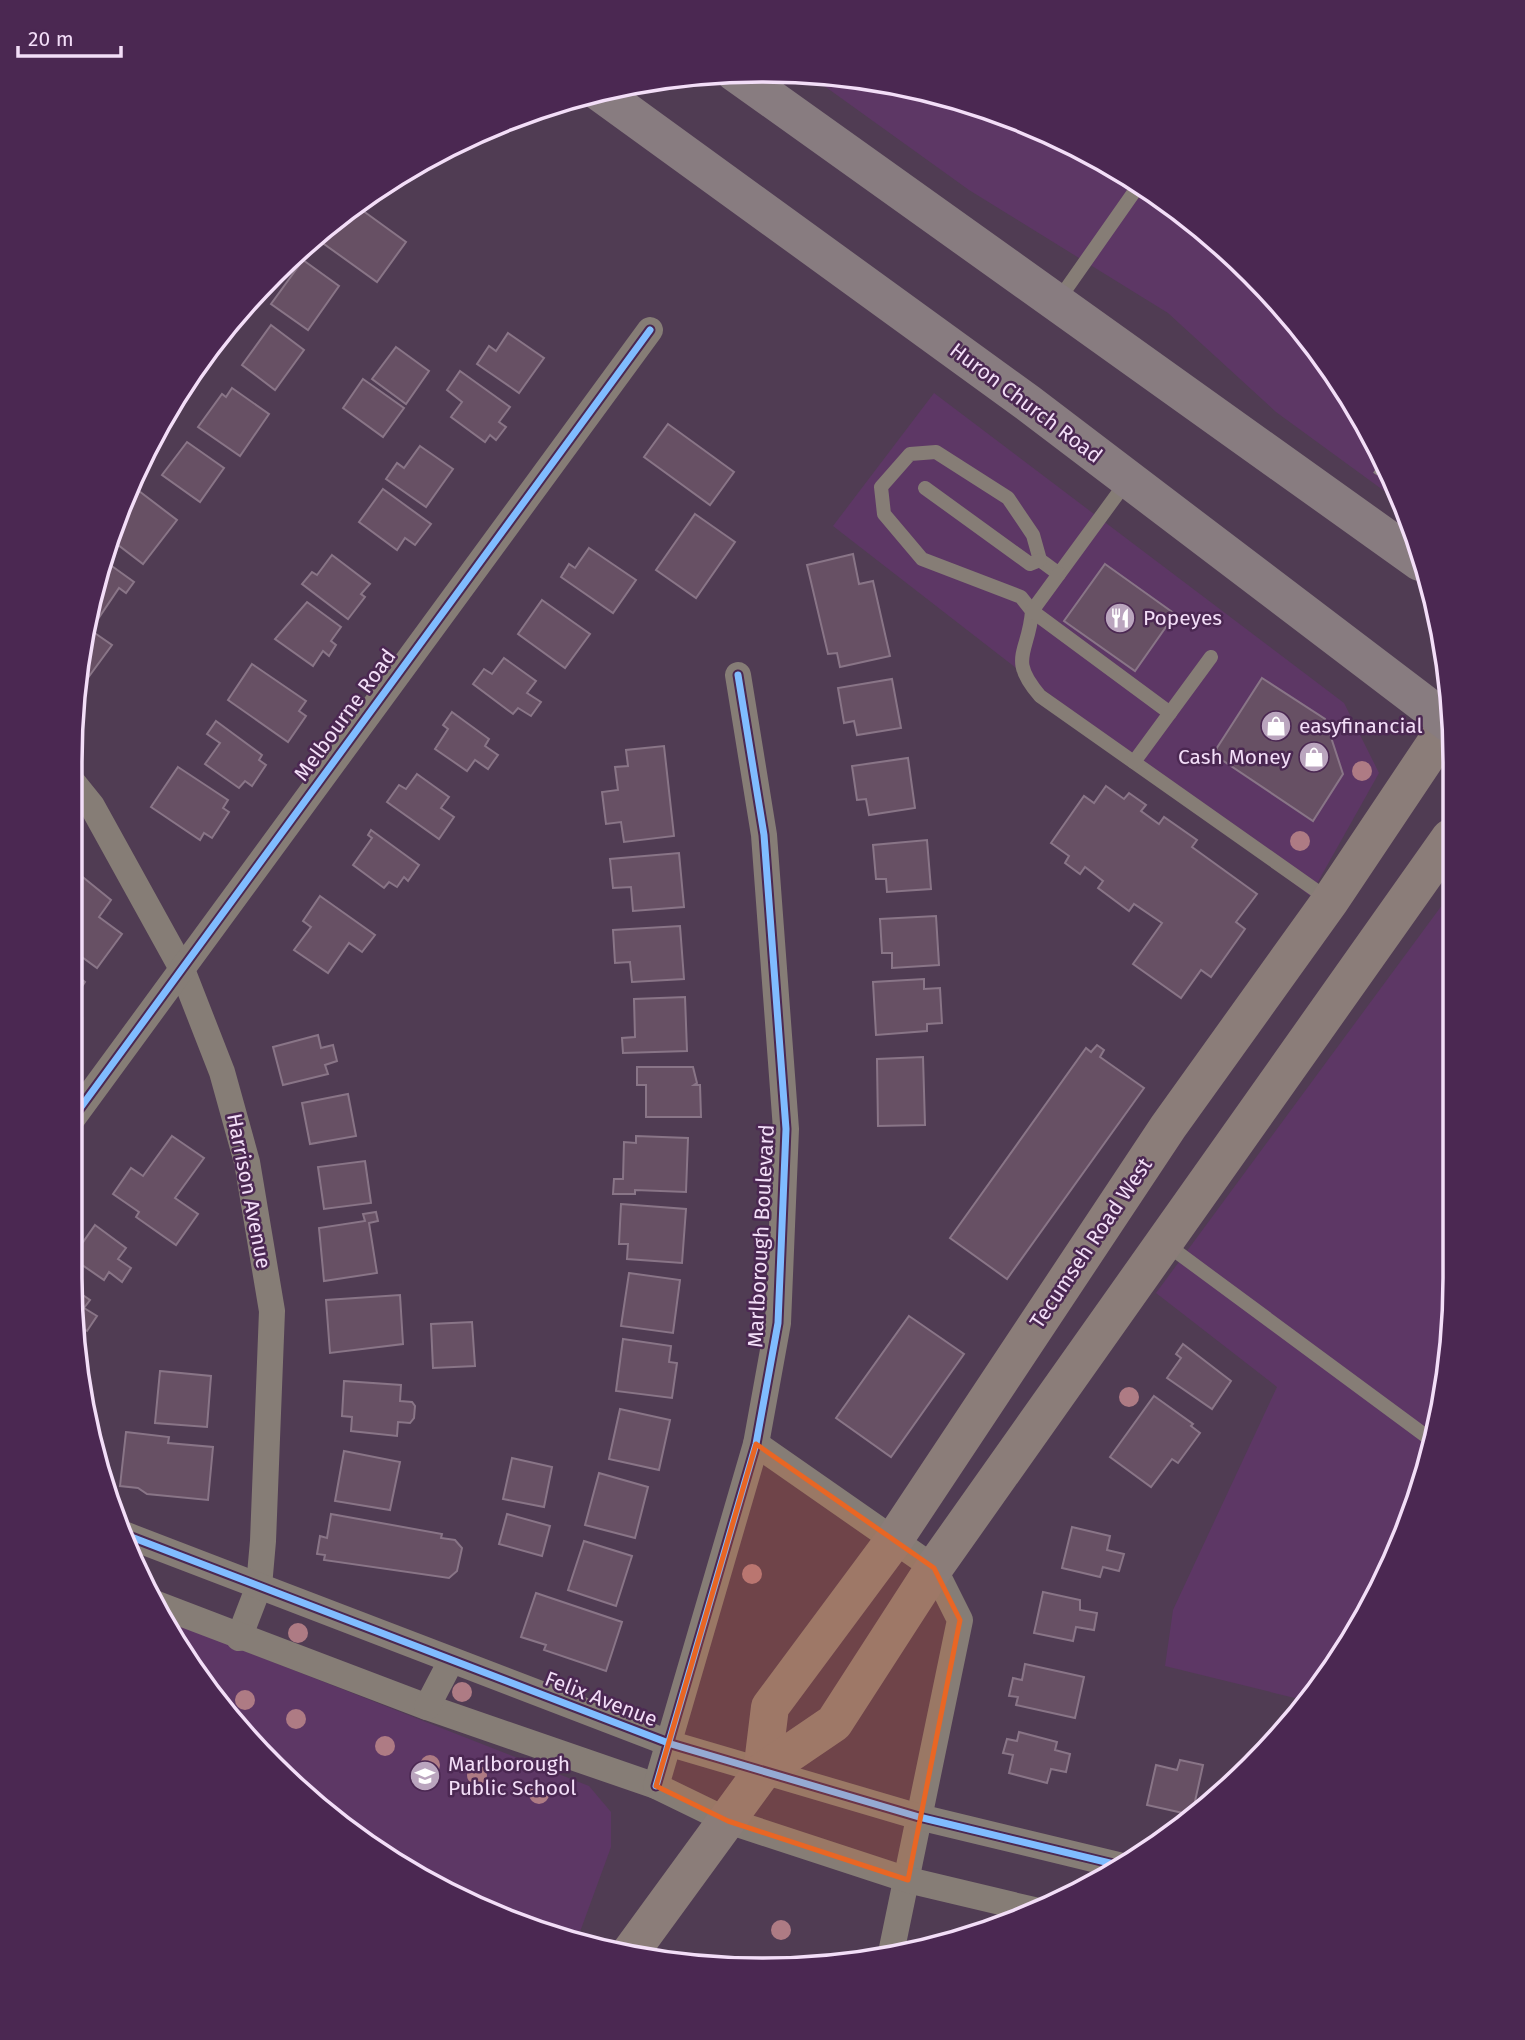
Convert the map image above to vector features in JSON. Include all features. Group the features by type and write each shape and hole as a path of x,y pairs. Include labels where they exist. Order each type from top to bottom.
{"highway":[{"path":"749,83 1410,555"},
{"name":"Huron Church Road","path":"610,100 1028,403 1441,717"}],"main road":[{"name":"Tecumseh Road West","path":"762,1772 770,1706 894,1540 1168,1127 1330,901 1442,734"},
{"name":"Tecumseh Road West","path":"635,1946 729,1821 762,1772 834,1723 934,1568 1166,1244 1443,848"}],"street":[{"name":"Melbourne Road","path":"82,1105 650,330"},
{"name":"Marlborough Boulevard","path":"656,1786 671,1744 756,1444 778,1323 786,1129 764,835 738,675"},
{"name":"Harrison Avenue","path":"82,794 92,806 181,967 222,1072 247,1162 272,1311 259,1586 239,1638"},
{"path":"756,1444 934,1568 960,1620 894,1945"},
{"name":"Felix Avenue","path":"134,1538 671,1744 919,1817 1109,1863"},
{"path":"168,1609 239,1638 427,1707 656,1786 729,1821 908,1880 1021,1907"},
{"path":"427,1707 451,1661"}],"lane":[{"path":"1056,303 1134,193"},
{"path":"1059,574 1040,560 1033,535 1008,498 936,452 910,454 881,487 884,514 922,559 1021,597 1032,611 1170,713"},
{"path":"1128,480 1032,611 1030,636 1021,653 1022,676 1040,696 1330,901"},
{"path":"925,488 1030,564 1040,560"},
{"path":"1134,762 1211,657"},
{"path":"1166,1244 1424,1435"}],"highlighted area":[{"path":"756,1444 934,1568 960,1620 908,1880 728,1821 656,1786"}],"shaded area":[{"path":"824,86 895,95 939,105 1023,134 1103,173 1177,223 1244,281 1302,348 1352,422 1387,493 1276,412 1168,313 969,190"},
{"path":"934,393 1344,703 1379,773 1310,896 833,526"},
{"path":"1443,904 1443,1278 1437,1366 1430,1410 1407,1496 1373,1578 1352,1618 1297,1698 1165,1666 1173,1610 1277,1387 1156,1293"},
{"name":"Marlborough Public School","path":"177,1624 589,1786 611,1812 611,1847 580,1933 502,1906 462,1888 422,1867 348,1817 281,1759 223,1692"}],"building":[{"path":"364,212 406,242 377,282 323,243"},
{"path":"304,260 339,286 308,330 271,304"},
{"path":"271,325 304,350 275,390 242,365"},
{"path":"508,333 544,358 519,393 477,364 489,346 496,351"},
{"path":"396,347 429,371 406,404 372,379"},
{"path":"460,371 510,407 499,422 506,427 496,440 490,435 485,442 451,417 462,402 447,390"},
{"path":"363,379 404,408 383,437 343,408"},
{"path":"232,388 269,414 240,456 198,427 222,394 226,397"},
{"path":"668,424 734,472 710,505 644,457"},
{"path":"187,442 224,468 200,502 162,475"},
{"path":"420,446 453,469 426,507 386,479 397,463 404,468"},
{"path":"383,489 431,524 415,545 405,538 397,550 359,522"},
{"path":"139,491 177,520 143,564 118,545"},
{"path":"695,514 735,542 696,598 656,570"},
{"path":"589,548 636,580 613,613 561,577 569,564 575,568"},
{"path":"853,554 859,584 873,581 890,656 840,667 837,653 828,654 807,565"},
{"path":"332,555 370,584 361,594 365,597 348,619 302,584 312,572 317,575"},
{"name":"Popeyes","path":"1105,564 1175,614 1135,671 1064,621"},
{"path":"111,566 134,582 126,593 119,588 98,619"},
{"path":"542,600 590,634 565,668 518,634"},
{"path":"307,602 341,627 331,641 336,645 329,656 323,651 313,666 275,639"},
{"path":"95,633 112,645 88,678"},
{"path":"504,658 536,681 527,693 541,702 531,716 518,708 513,714 473,684 484,669 492,674"},
{"path":"252,664 306,701 299,711 306,716 288,742 228,700"},
{"path":"1262,678 1325,719 1343,774 1313,821 1213,754"},
{"path":"892,679 901,728 857,735 854,721 844,723 838,688"},
{"path":"452,712 489,739 485,746 498,755 488,769 475,760 467,771 435,749 448,729 443,725"},
{"path":"216,721 262,755 259,760 266,765 252,786 245,781 239,788 205,764 220,743 207,734"},
{"path":"664,746 674,836 624,842 621,822 606,824 602,792 618,790 615,767 628,766 626,750"},
{"path":"908,758 915,808 869,815 866,799 857,800 852,766"},
{"path":"178,767 228,800 223,808 229,812 212,838 204,833 200,840 151,807"},
{"path":"417,774 449,797 441,808 454,817 439,839 387,802 399,785 406,789"},
{"path":"1106,786 1124,799 1129,793 1146,805 1141,811 1159,824 1164,817 1197,840 1192,847 1257,894 1236,922 1245,929 1211,977 1201,970 1181,998 1133,964 1162,923 1134,904 1129,911 1098,888 1103,881 1085,867 1080,874 1065,863 1069,856 1051,843 1084,796 1094,803"},
{"path":"371,830 419,865 408,881 404,877 397,887 389,882 384,888 353,865 372,838 368,835"},
{"path":"927,840 931,889 887,892 886,879 876,879 873,845"},
{"path":"679,853 684,907 633,911 631,887 613,888 610,859"},
{"path":"82,876 111,900 99,917 122,934 97,968 82,957"},
{"path":"320,896 375,935 362,952 349,943 328,973 294,950 311,927 303,921"},
{"path":"936,916 939,965 892,968 892,953 882,953 880,919"},
{"path":"680,926 684,979 632,982 630,962 615,963 613,930"},
{"path":"924,979 924,989 940,988 942,1023 927,1024 927,1031 876,1035 873,982"},
{"path":"685,997 687,1051 623,1053 622,1038 635,1037 634,999"},
{"path":"318,1035 321,1048 333,1045 337,1061 325,1065 328,1074 283,1085 273,1047"},
{"path":"1097,1045 1104,1050 1100,1057 1144,1088 1007,1279 950,1238 1086,1048 1091,1052"},
{"path":"923,1057 925,1125 878,1126 877,1059"},
{"path":"637,1067 693,1067 697,1083 694,1085 700,1085 701,1117 646,1117 646,1085 637,1085"},
{"path":"348,1094 356,1136 310,1144 302,1103"},
{"path":"172,1136 204,1158 175,1198 198,1214 176,1245 136,1217 139,1212 113,1194 131,1168 143,1176"},
{"path":"636,1136 688,1138 686,1192 635,1190 635,1194 613,1194 614,1179 623,1179 624,1142 636,1143"},
{"path":"365,1161 371,1203 324,1209 318,1167"},
{"path":"621,1204 686,1209 682,1263 627,1259 628,1244 619,1244"},
{"path":"376,1212 378,1221 369,1223 377,1273 324,1281 319,1228 365,1221 363,1214"},
{"path":"95,1225 126,1248 118,1259 131,1268 122,1282 109,1272 104,1280 82,1265 82,1244"},
{"path":"629,1273 680,1280 673,1333 621,1326"},
{"path":"83,1295 90,1300 84,1308 97,1316 87,1331 85,1330"},
{"path":"400,1295 403,1344 330,1353 326,1300"},
{"path":"909,1316 964,1354 891,1457 836,1418"},
{"path":"472,1322 475,1366 433,1368 431,1324"},
{"path":"623,1339 671,1346 669,1362 677,1363 672,1398 616,1391"},
{"path":"1183,1344 1231,1381 1212,1409 1167,1378 1181,1358 1176,1354"},
{"path":"160,1371 211,1376 207,1427 155,1423"},
{"path":"344,1381 401,1385 400,1401 412,1402 415,1406 414,1418 410,1423 398,1422 397,1436 351,1431 352,1417 342,1416"},
{"path":"1154,1396 1193,1424 1191,1426 1200,1433 1178,1463 1172,1459 1151,1487 1110,1457"},
{"path":"620,1409 670,1420 659,1470 609,1459"},
{"path":"126,1432 169,1437 168,1443 213,1447 208,1500 147,1494 138,1488 120,1486"},
{"path":"344,1451 400,1462 390,1510 335,1501"},
{"path":"512,1458 552,1467 544,1507 503,1499"},
{"path":"599,1473 648,1487 635,1538 585,1525"},
{"path":"331,1514 442,1534 441,1538 455,1540 462,1548 457,1571 449,1578 324,1560 325,1555 317,1554 320,1536 327,1538"},
{"path":"507,1514 550,1526 542,1556 499,1544"},
{"path":"1072,1527 1110,1536 1107,1550 1124,1554 1119,1571 1103,1567 1100,1577 1062,1568"},
{"path":"584,1541 632,1556 616,1606 568,1590"},
{"path":"1043,1592 1080,1600 1080,1610 1097,1613 1094,1630 1076,1627 1073,1641 1034,1633"},
{"path":"536,1593 622,1622 606,1671 544,1650 546,1645 521,1637"},
{"path":"1025,1664 1084,1677 1075,1718 1016,1705 1018,1697 1009,1696 1013,1678 1022,1680"},
{"path":"1019,1732 1057,1742 1055,1750 1070,1754 1066,1772 1051,1769 1047,1783 1009,1773 1013,1755 1003,1753 1007,1739 1017,1741"},
{"path":"1180,1760 1203,1765 1195,1802 1182,1813 1147,1805 1156,1765 1177,1770"}],"cycle path":[{"path":"82,1106 650,330"},
{"path":"656,1786 756,1444 778,1323 786,1129 764,835 738,675"},
{"path":"134,1538 671,1744 919,1817 1109,1863"}],"place":[{"name":"Popeyes","path":"1120,618"},
{"name":"easyfinancial","path":"1276,726"},
{"name":"Cash Money","path":"1314,757"},
{"name":"Marlborough Public School","path":"425,1776"}]}
